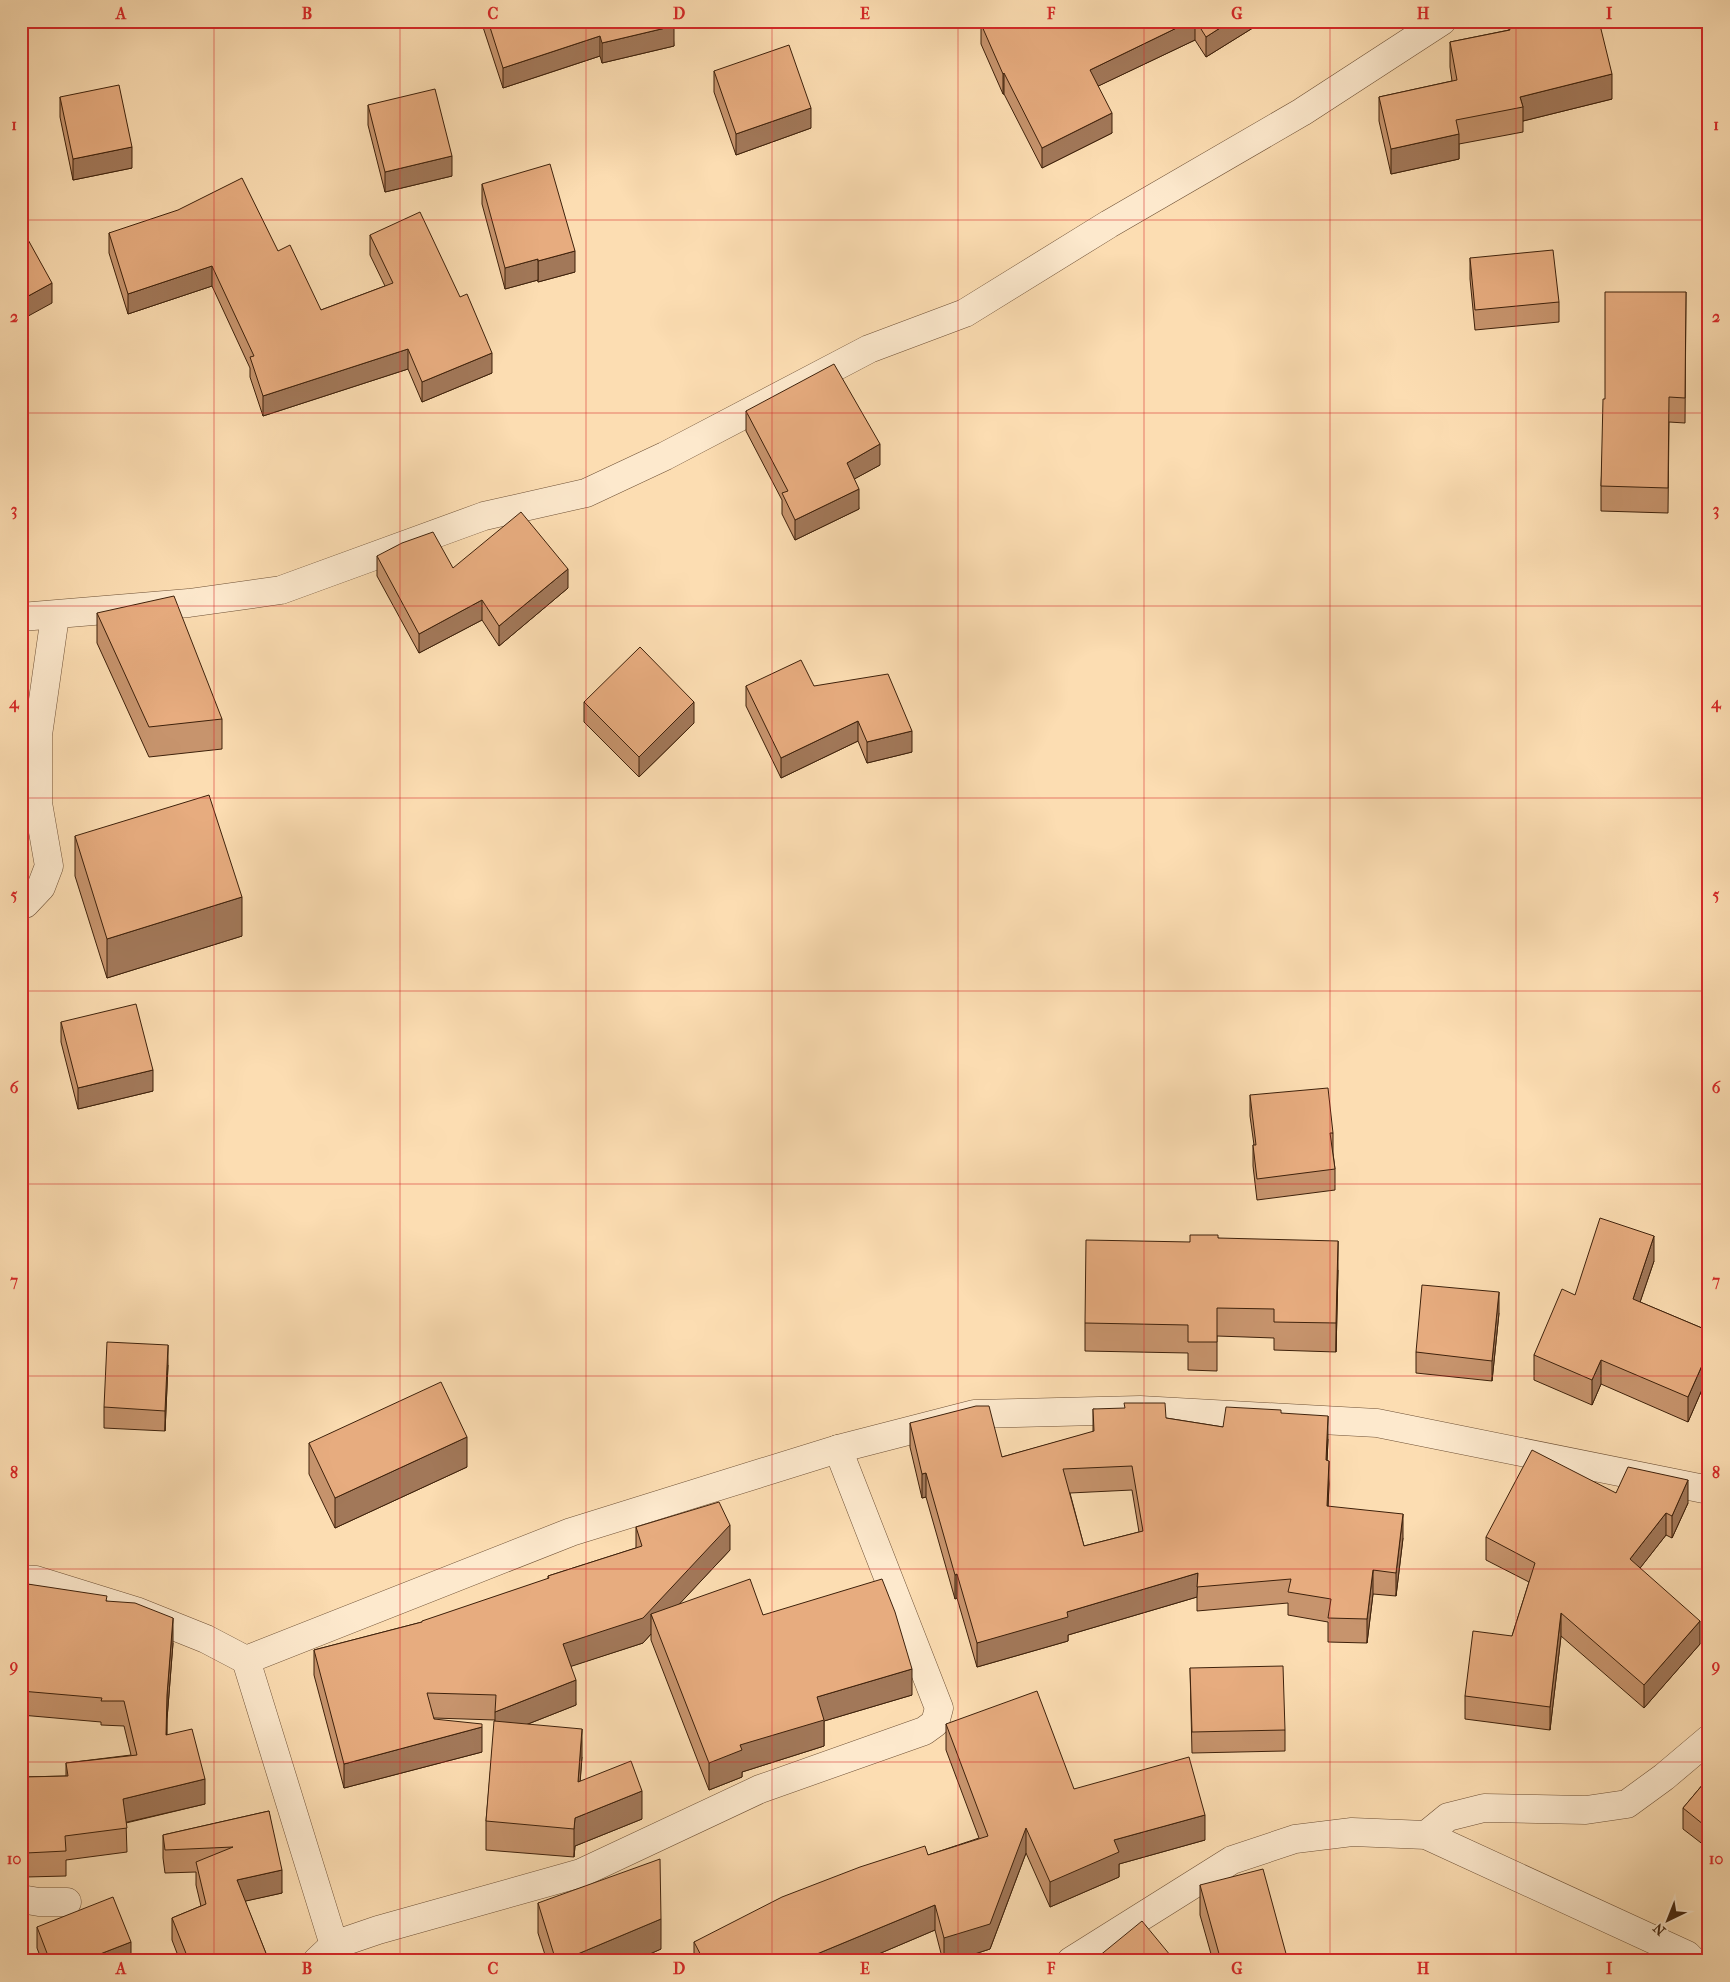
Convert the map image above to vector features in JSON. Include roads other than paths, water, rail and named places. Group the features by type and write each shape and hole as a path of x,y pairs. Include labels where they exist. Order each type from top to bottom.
{"street":[{"path":"21,617 55,616 189,603 281,590 484,516 586,493 665,456 869,349 965,313 1109,224 1302,112 1442,21"},
{"path":"21,905 25,904 41,887 49,866 38,803 38,735 55,616"},
{"path":"246,1660 571,1532 838,1449 974,1414 1140,1410 1377,1423 1709,1490"},
{"path":"21,1579 36,1580 136,1611 206,1638 246,1660 325,1953 378,1930 581,1873 760,1789 924,1731 935,1723 939,1708 838,1449"},
{"path":"1426,1835 1448,1817 1484,1808 1586,1810 1627,1804 1664,1777 1709,1739"},
{"path":"1071,1961 1232,1860 1295,1839 1352,1832 1426,1835 1687,1956 1693,1961"},
{"path":"21,1899 39,1902 67,1902"}]}
